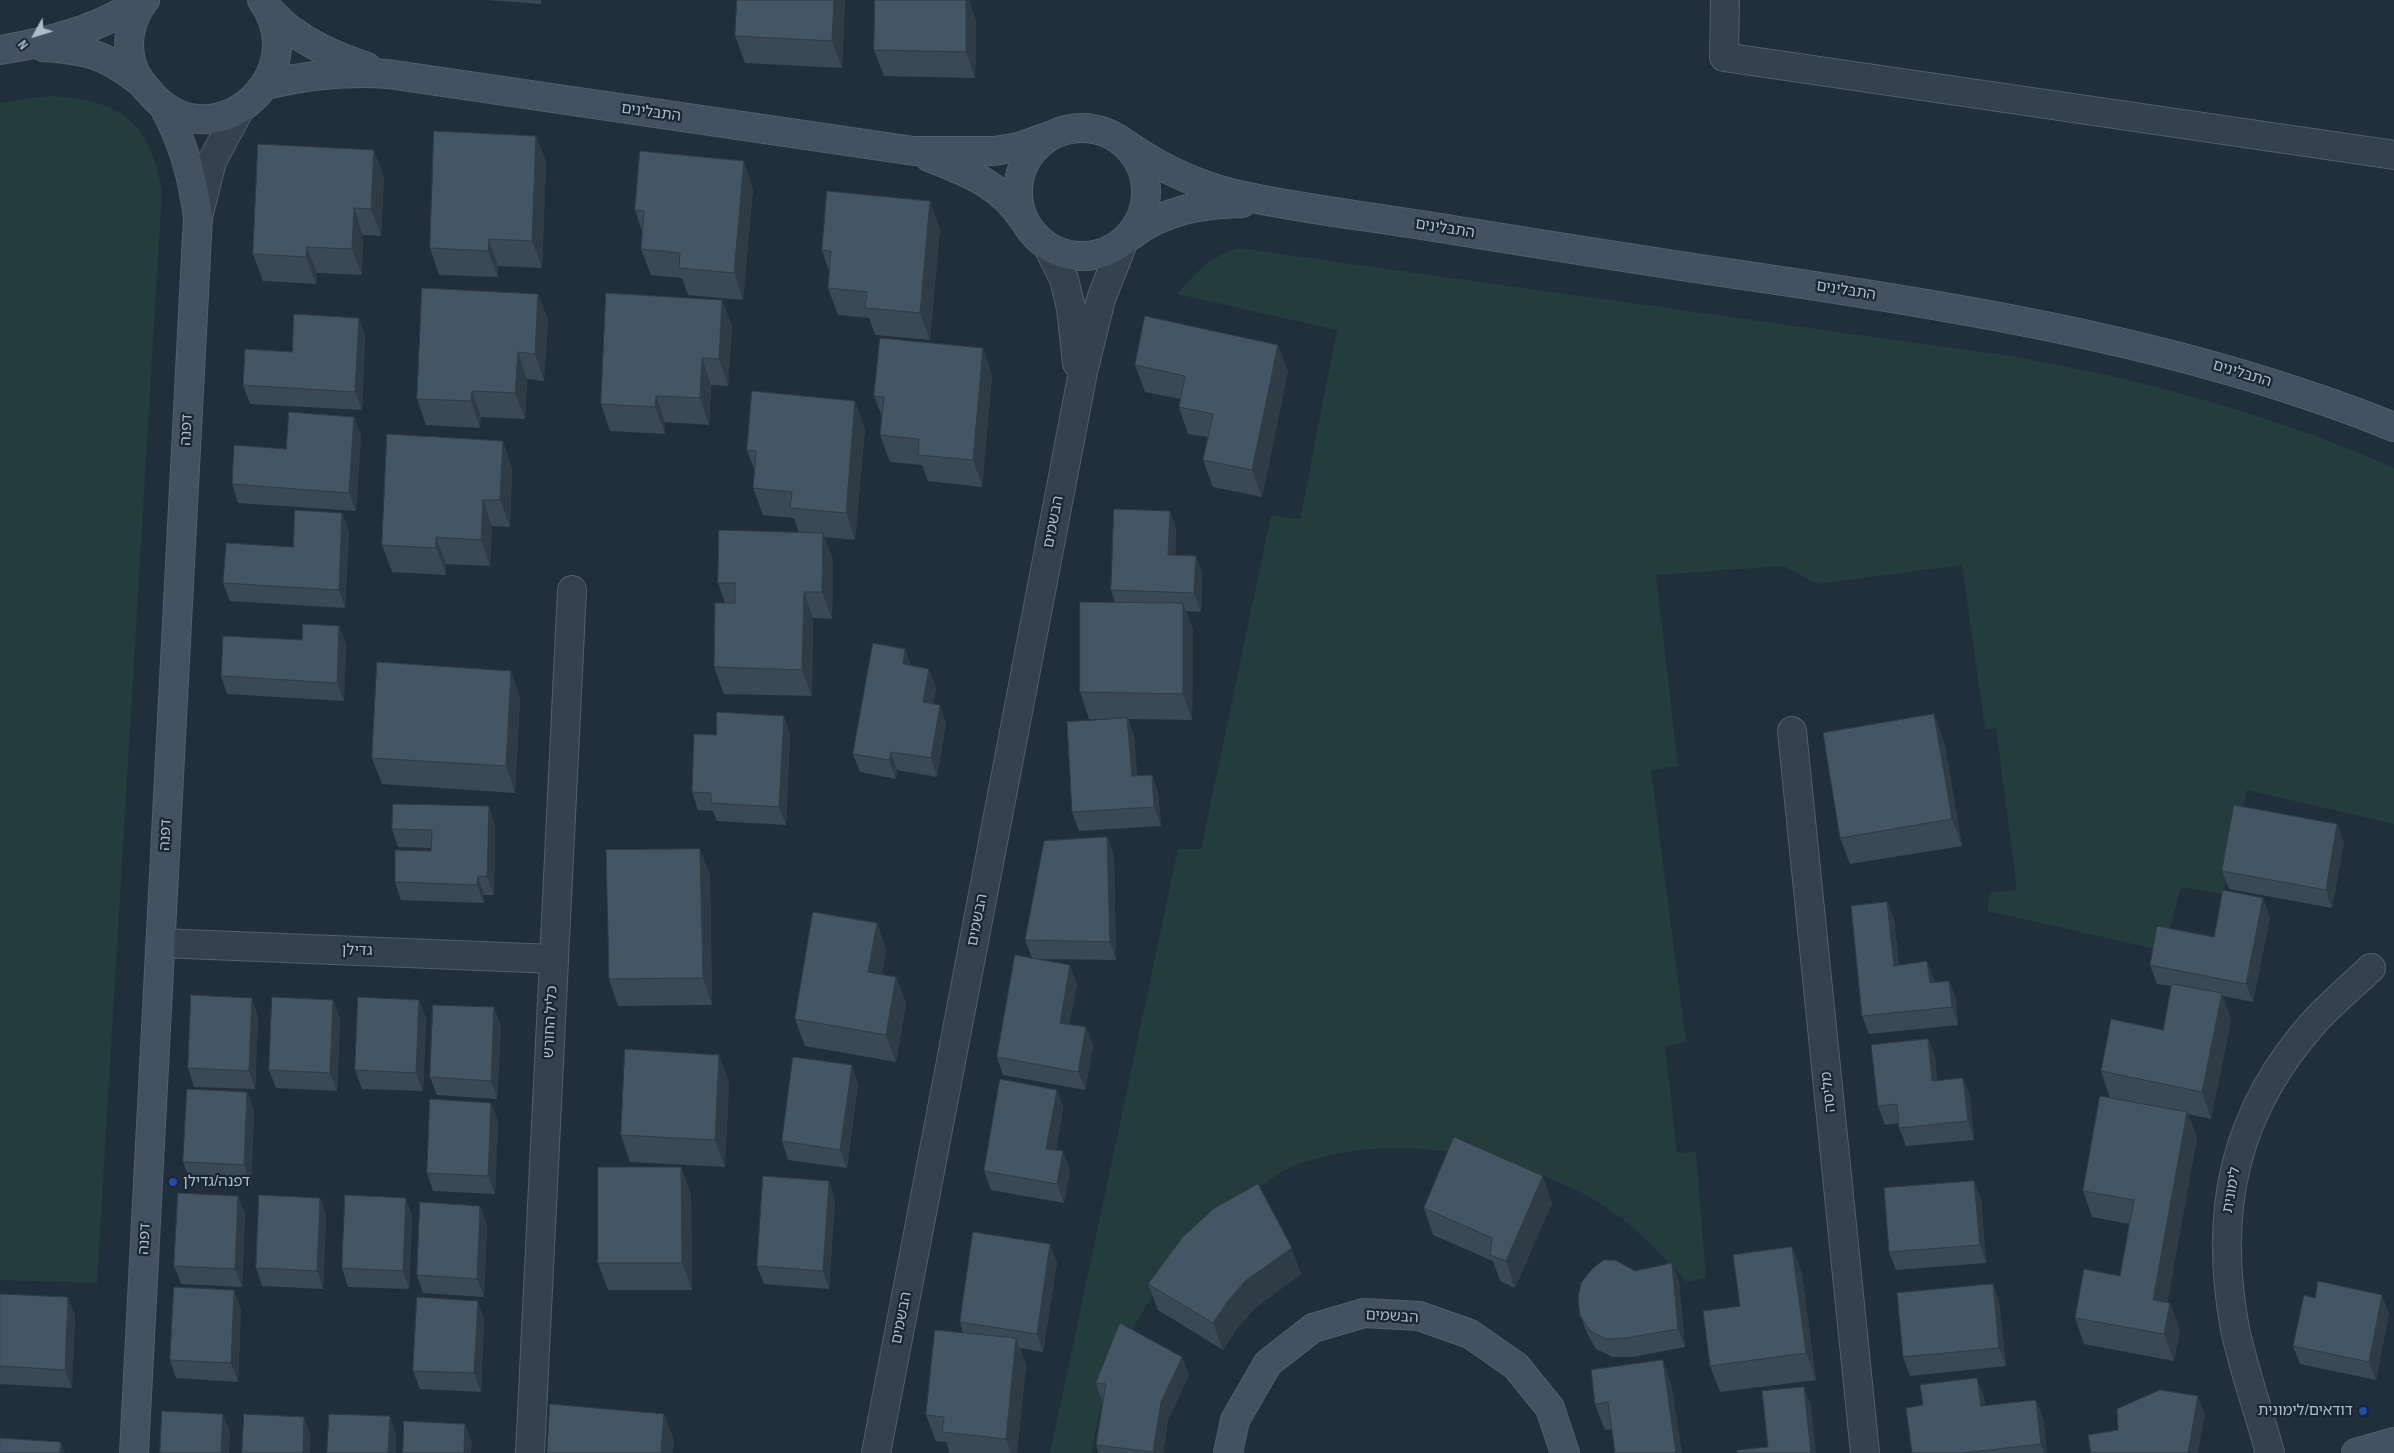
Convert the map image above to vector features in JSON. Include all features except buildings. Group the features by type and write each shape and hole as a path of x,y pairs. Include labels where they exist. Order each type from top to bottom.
{"street":[{"path":"0,50 27,46 97,25 119,15 143,0"},
{"path":"139,81 131,60 130,38 136,15 143,0"},
{"path":"1725,0 1724,57 2394,155"},
{"path":"27,46 67,49 95,55 116,64 139,81 164,108 184,117 196,119 218,118 240,110 266,85 273,69 277,53 276,30 265,4"},
{"name":"התבלינים","path":"265,4 293,32 303,38 338,56 388,74"},
{"name":"התבלינים","path":"266,85 316,74 388,74 914,151 981,152 1000,150 1018,147 1050,136"},
{"name":"דפנה","path":"164,108 176,131 191,170 198,216"},
{"name":"דפנה","path":"134,1453 198,216 212,161 240,110"},
{"path":"1079,128 1098,130 1117,138 1138,160 1146,179 1145,209 1137,227 1127,239 1105,253 1086,257 1066,254 1048,247 1032,233 1026,224 1019,205 1020,176 1028,157 1050,136 1060,132 1079,128"},
{"name":"התבלינים","path":"1117,138 1153,163 1184,178 1234,194 1855,292 2025,322 2117,341 2236,372 2300,392 2394,427"},
{"name":"התבלינים","path":"914,151 966,172 990,185 1010,201 1026,224"},
{"name":"התבלינים","path":"1127,239 1149,222 1177,211 1208,205 1286,203"},
{"name":"הבשמים","path":"876,1453 1092,328 1105,286 1127,239"},
{"name":"הבשמים","path":"1048,247 1064,278 1071,308 1080,387"},
{"name":"כליל החורש","path":"530,1453 572,590"},
{"name":"מליסה","path":"1792,731 1865,1453"},
{"name":"גדילן","path":"160,943 554,959"},
{"name":"לימונית","path":"2270,1453 2236,1331 2227,1279 2226,1227 2232,1176 2248,1124 2276,1073 2316,1020 2371,968"},
{"name":"הבשמים","path":"1228,1453 1235,1420 1268,1363 1312,1328 1364,1313 1418,1316 1427,1319 1470,1334 1516,1366 1550,1408 1565,1453"},
{"path":"2356,1453 2394,1442"}],"green space":[{"path":"50,96 74,98 95,103 113,109 128,118 140,131 149,147 157,167 162,191 97,1283 0,1280 0,103"},
{"path":"1237,248 2010,356 2059,365 2206,400 2301,431 2394,468 2394,824 2247,790 2223,894 2181,887 2164,951 1988,911 1989,893 2017,890 1996,728 1985,729 1962,565 1817,584 1784,566 1656,575 1678,766 1651,770 1686,1042 1665,1046 1677,1153 1696,1152 1706,1278 1687,1282 1638,1232 1610,1210 1580,1192 1519,1167 1453,1152 1385,1148 1351,1151 1299,1163 1264,1184 1241,1204 1167,1278 1153,1297 1128,1338 1109,1383 1101,1407 1092,1453 1050,1453 1178,849 1201,849 1271,515 1300,519 1337,330 1177,294 1204,266 1217,257"}],"place":[{"name":"דפנה/גדילן","path":"173,1182"},
{"name":"דודאים/לימונית","path":"2363,1411"}]}
